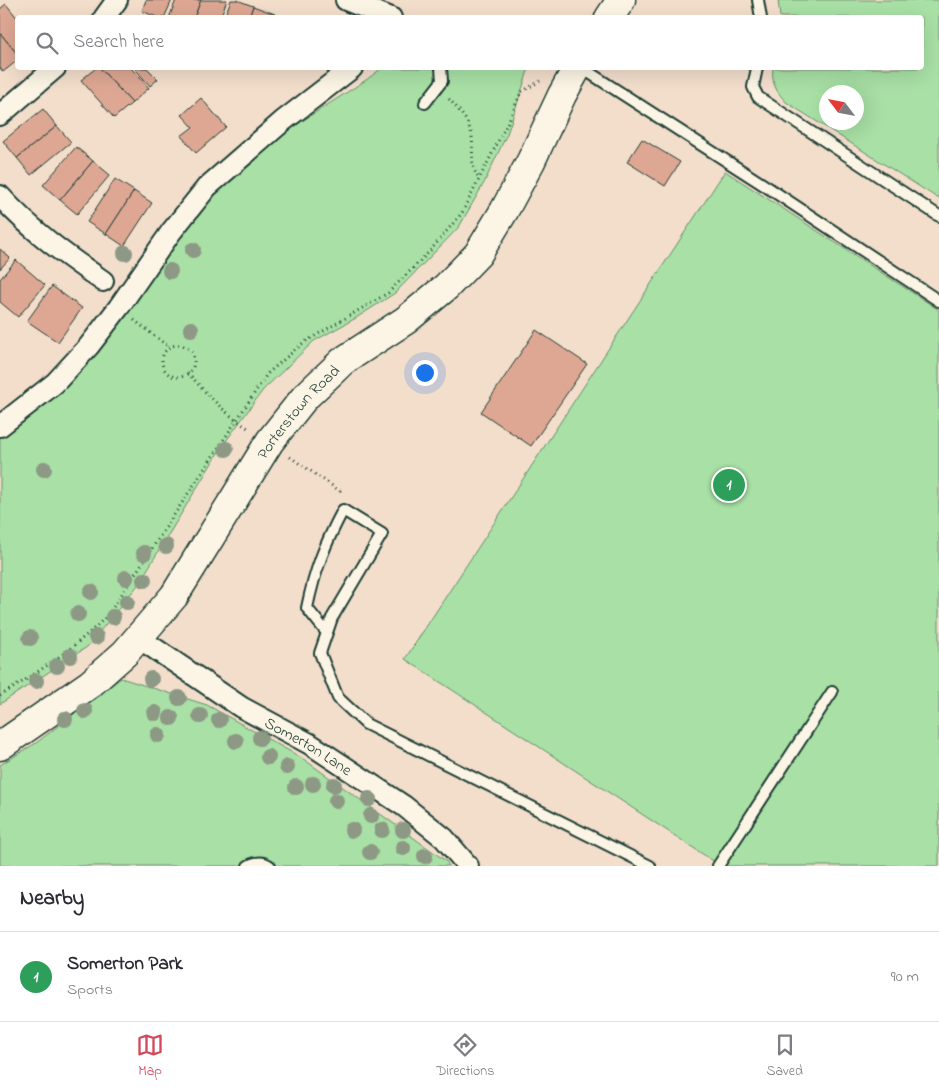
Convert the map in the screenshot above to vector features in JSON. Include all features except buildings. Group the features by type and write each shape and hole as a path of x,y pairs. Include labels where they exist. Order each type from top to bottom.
{"street":[{"path":"106,15 117,0"},
{"path":"346,0 384,15"},
{"path":"611,15 621,0"},
{"path":"0,116 53,70"},
{"path":"0,426 55,383 89,346 119,307 171,232 208,187 290,116 349,70"},
{"name":"Porterstown Road","path":"0,746 90,684 112,666 174,596 270,441 305,397 343,361 406,320 446,287 478,254 531,161 576,70"},
{"path":"0,196 21,219 54,247 103,280"},
{"name":"Somerton Lane","path":"138,638 228,699 310,744 404,806 444,838 468,866"}],"lane":[{"path":"758,0 760,15"},
{"path":"425,103 442,81 441,70"},
{"path":"585,70 939,301"},
{"path":"757,70 753,87 758,97 939,216"},
{"path":"327,633 308,608 312,582 325,544 343,510 382,534 332,618 327,633 320,653 338,698 366,724 650,866"},
{"path":"718,866 832,692"},
{"path":"248,866 255,862 270,866"}],"path":[{"path":"438,88 461,113 471,134 473,169 480,179"},
{"path":"181,345 191,351 194,359 193,366 188,373 182,376 174,376 167,373 163,367 162,360 164,352 169,347 181,345"}],"green space":[{"path":"778,0 939,0 939,199 830,130 864,130 864,85 819,85 819,123 786,102 777,90 773,70 924,70 924,15 780,15"},
{"path":"379,70 528,70 507,134 484,183 459,227 395,293 356,318 314,341 263,390 221,448 138,585 87,647 0,704 0,436 65,386 122,322 172,248 214,192 285,132"},
{"path":"725,171 939,310 939,866 721,866 405,659"},
{"path":"121,678 207,705 302,758 446,861 449,866 0,866 0,765 36,743"}],"place":[{"name":"Somerton Park","path":"729,485"}]}
